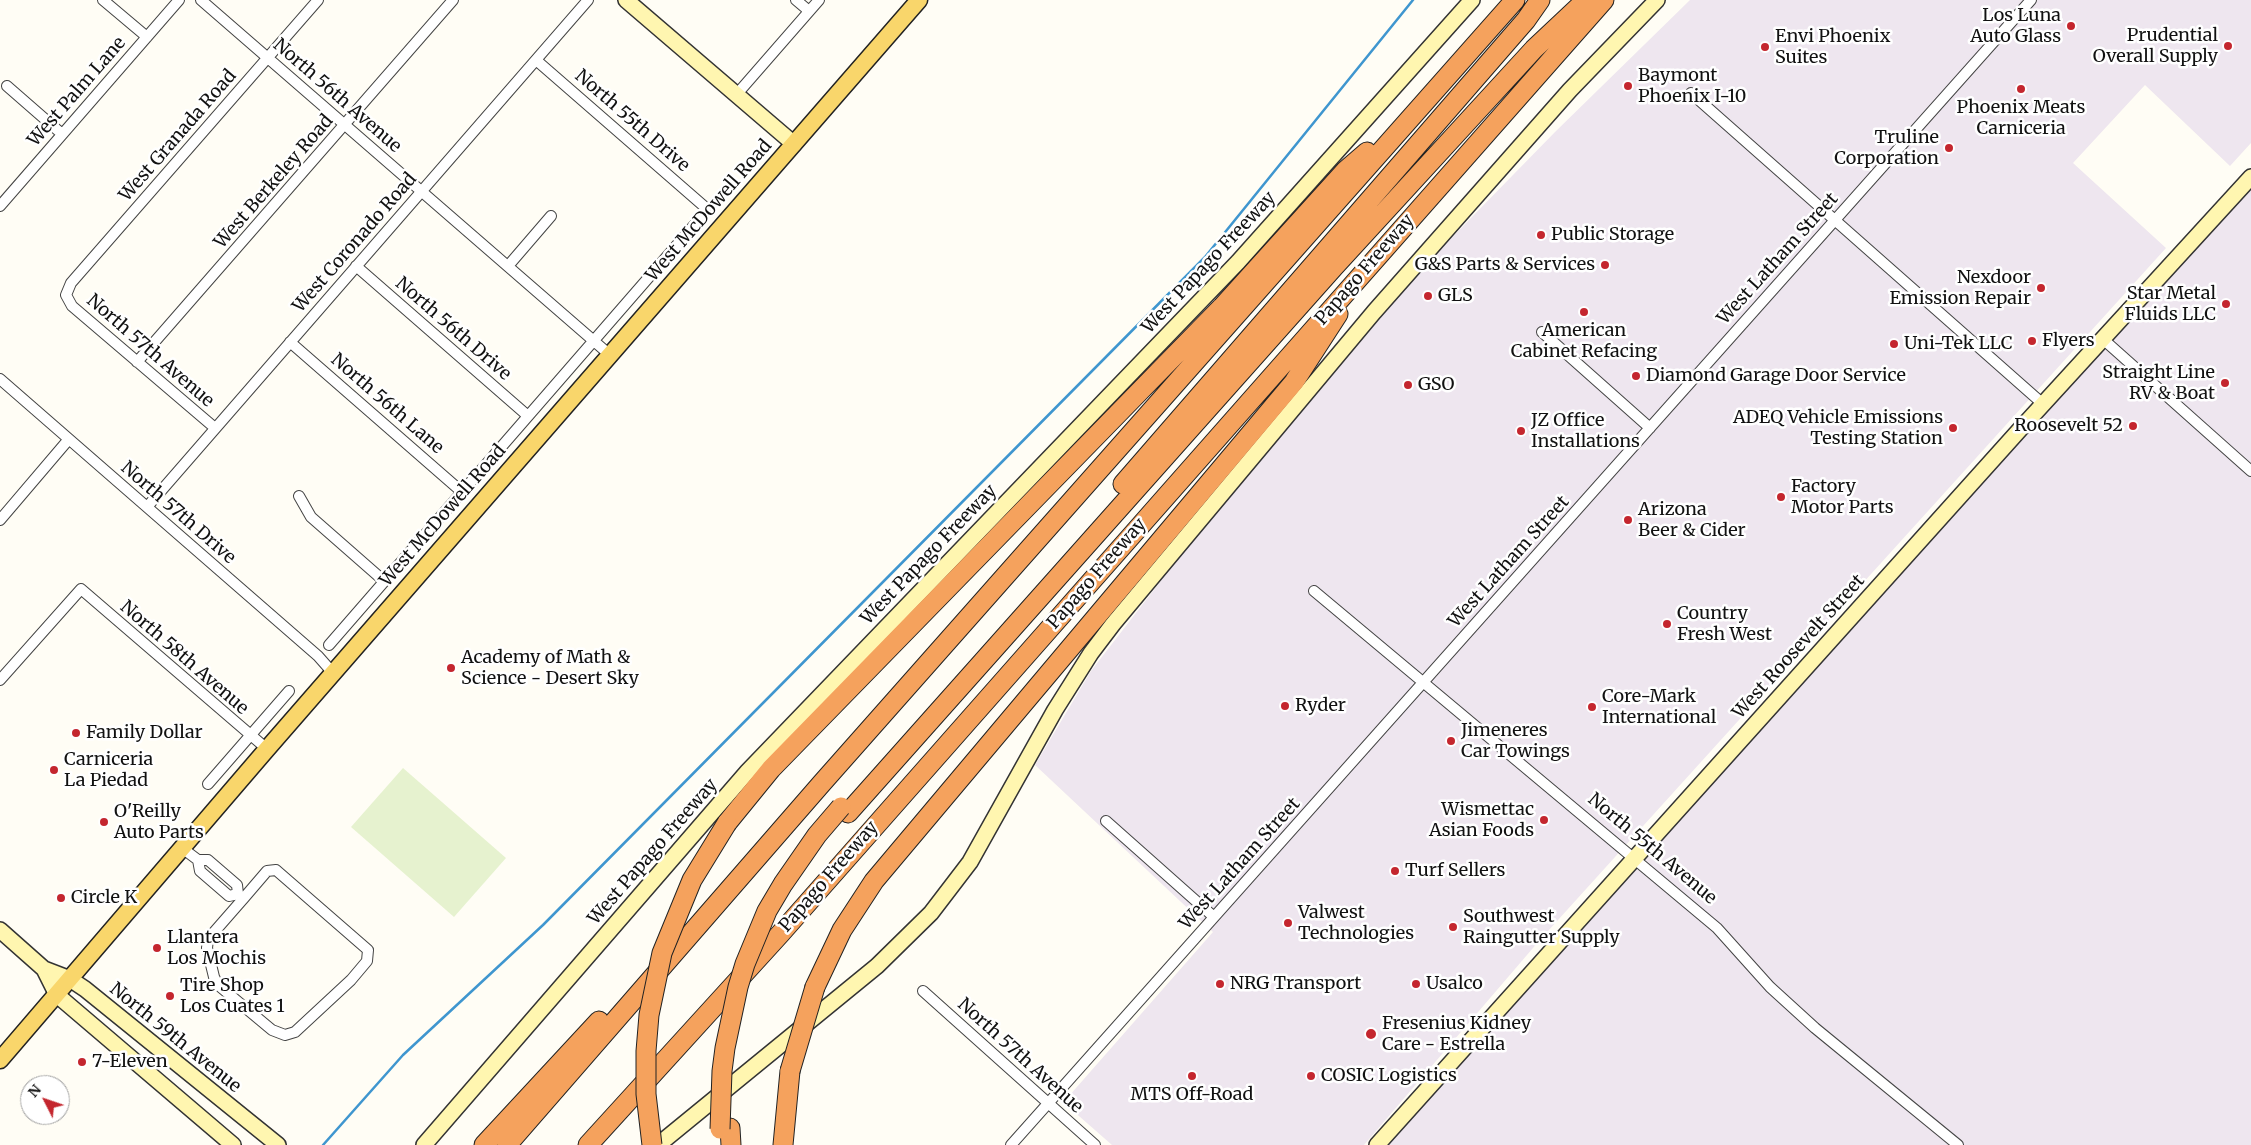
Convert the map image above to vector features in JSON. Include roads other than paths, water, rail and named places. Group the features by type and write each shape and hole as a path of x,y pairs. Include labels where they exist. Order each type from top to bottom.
{"highway":[{"path":"507,1145 822,783 1516,0"},
{"path":"726,1137 731,1074 741,1013 764,941 808,863 844,810 1526,20 1540,0"},
{"path":"844,810 1534,49 1586,0"},
{"name":"Papago Freeway","path":"590,1145 602,1129 781,933 1604,0"},
{"path":"652,1145 646,1094 646,1051 649,1015 662,953 692,880 727,823 755,786 1222,307 1345,170 1414,113"},
{"path":"782,1145 790,1071 815,987 842,930 874,882 1294,382 1374,259"},
{"path":"484,1145 822,783"}],"main road":[{"path":"626,0 794,144"},
{"name":"West McDowell Road","path":"0,1060 267,749 919,0"},
{"name":"West Papago Freeway","path":"424,1145 748,771 1238,262 1472,0"},
{"path":"658,1145 877,966 932,914 970,862 1055,710 1092,653 1114,624 1374,312 1570,90 1658,0"},
{"name":"West Roosevelt Street","path":"1377,1145 2043,404 2104,340 2251,177"},
{"name":"North 59th Avenue","path":"0,930 44,969 70,978 278,1145"},
{"name":"North 59th Avenue","path":"44,969 56,995 233,1145"}],"street":[{"path":"103,0 147,37"},
{"name":"West Palm Lane","path":"0,206 179,0"},
{"name":"North 56th Avenue","path":"201,0 610,355"},
{"name":"West Granada Road","path":"66,296 71,283 318,0"},
{"name":"West Berkeley Road","path":"137,362 453,0"},
{"name":"West Coronado Road","path":"147,506 588,0"},
{"path":"796,0 809,11"},
{"path":"737,94 819,0"},
{"name":"West Latham Street","path":"1011,1145 2031,0"},
{"name":"North 55th Drive","path":"536,60 706,208"},
{"path":"7,86 62,134"},
{"path":"1691,93 2043,404"},
{"name":"West McDowell Road","path":"329,645 703,215 706,208"},
{"path":"508,266 551,216"},
{"name":"North 56th Drive","path":"356,266 528,416"},
{"name":"North 57th Avenue","path":"66,296 72,306 215,428"},
{"path":"1542,332 1650,428"},
{"path":"2104,340 2251,471"},
{"name":"North 56th Lane","path":"290,342 462,492"},
{"name":"North 57th Drive","path":"0,379 318,656 334,673"},
{"path":"0,520 69,439"},
{"path":"300,496 311,517 384,581"},
{"name":"North 58th Avenue","path":"0,680 81,590 267,749"},
{"name":"North 55th Avenue","path":"1314,591 1717,928 1770,987 1815,1028 1958,1145"},
{"path":"208,784 289,691"},
{"path":"1106,821 1214,917"},
{"path":"182,848 198,860 200,871 228,896 241,896 267,872 276,870 368,950 367,961 351,980 295,1032 285,1035 272,1030 218,985 214,977 207,948 208,940 241,896"},
{"name":"North 57th Avenue","path":"923,991 1096,1145"}],"waterway":[{"path":"323,1145 403,1055 543,925 1205,257 1413,0"}],"place":[{"name":"Los Luna Auto Glass","path":"2071,26"},
{"name":"Prudential Overall Supply","path":"2228,46"},
{"name":"Envi Phoenix Suites","path":"1765,47"},
{"name":"Baymont Phoenix I-10","path":"1628,86"},
{"name":"Phoenix Meats Carniceria","path":"2021,89"},
{"name":"Truline Corporation","path":"1949,148"},
{"name":"Public Storage","path":"1541,235"},
{"name":"G&S Parts & Services","path":"1605,265"},
{"name":"Nexdoor Emission Repair","path":"2041,288"},
{"name":"GLS","path":"1428,296"},
{"name":"Star Metal Fluids LLC","path":"2226,304"},
{"name":"American Cabinet Refacing","path":"1584,312"},
{"name":"Flyers","path":"2032,341"},
{"name":"Uni-Tek LLC","path":"1894,344"},
{"name":"Diamond Garage Door Service","path":"1636,376"},
{"name":"Straight Line RV & Boat","path":"2225,383"},
{"name":"GSO","path":"1408,385"},
{"name":"Roosevelt 52","path":"2133,426"},
{"name":"ADEQ Vehicle Emissions Testing Station","path":"1953,428"},
{"name":"JZ Office Installations","path":"1521,431"},
{"name":"Factory Motor Parts","path":"1781,497"},
{"name":"Arizona Beer & Cider","path":"1628,520"},
{"name":"Country Fresh West","path":"1667,624"},
{"name":"Academy of Math & Science - Desert Sky","path":"451,668"},
{"name":"Ryder","path":"1285,706"},
{"name":"Core-Mark International","path":"1592,707"},
{"name":"Family Dollar","path":"76,733"},
{"name":"Jimeneres Car Towings","path":"1451,741"},
{"name":"Carniceria La Piedad","path":"54,770"},
{"name":"Wismettac Asian Foods","path":"1544,820"},
{"name":"O'Reilly Auto Parts","path":"104,822"},
{"name":"Turf Sellers","path":"1395,871"},
{"name":"Circle K","path":"61,898"},
{"name":"Valwest Technologies","path":"1288,923"},
{"name":"Southwest Raingutter Supply","path":"1453,927"},
{"name":"Llantera Los Mochis","path":"157,948"},
{"name":"NRG Transport","path":"1220,984"},
{"name":"Usalco","path":"1416,984"},
{"name":"Tire Shop Los Cuates 1","path":"170,996"},
{"name":"Fresenius Kidney Care - Estrella","path":"1371,1034"},
{"name":"7-Eleven","path":"82,1062"},
{"name":"MTS Off-Road","path":"1192,1076"},
{"name":"COSIC Logistics","path":"1311,1076"}]}
